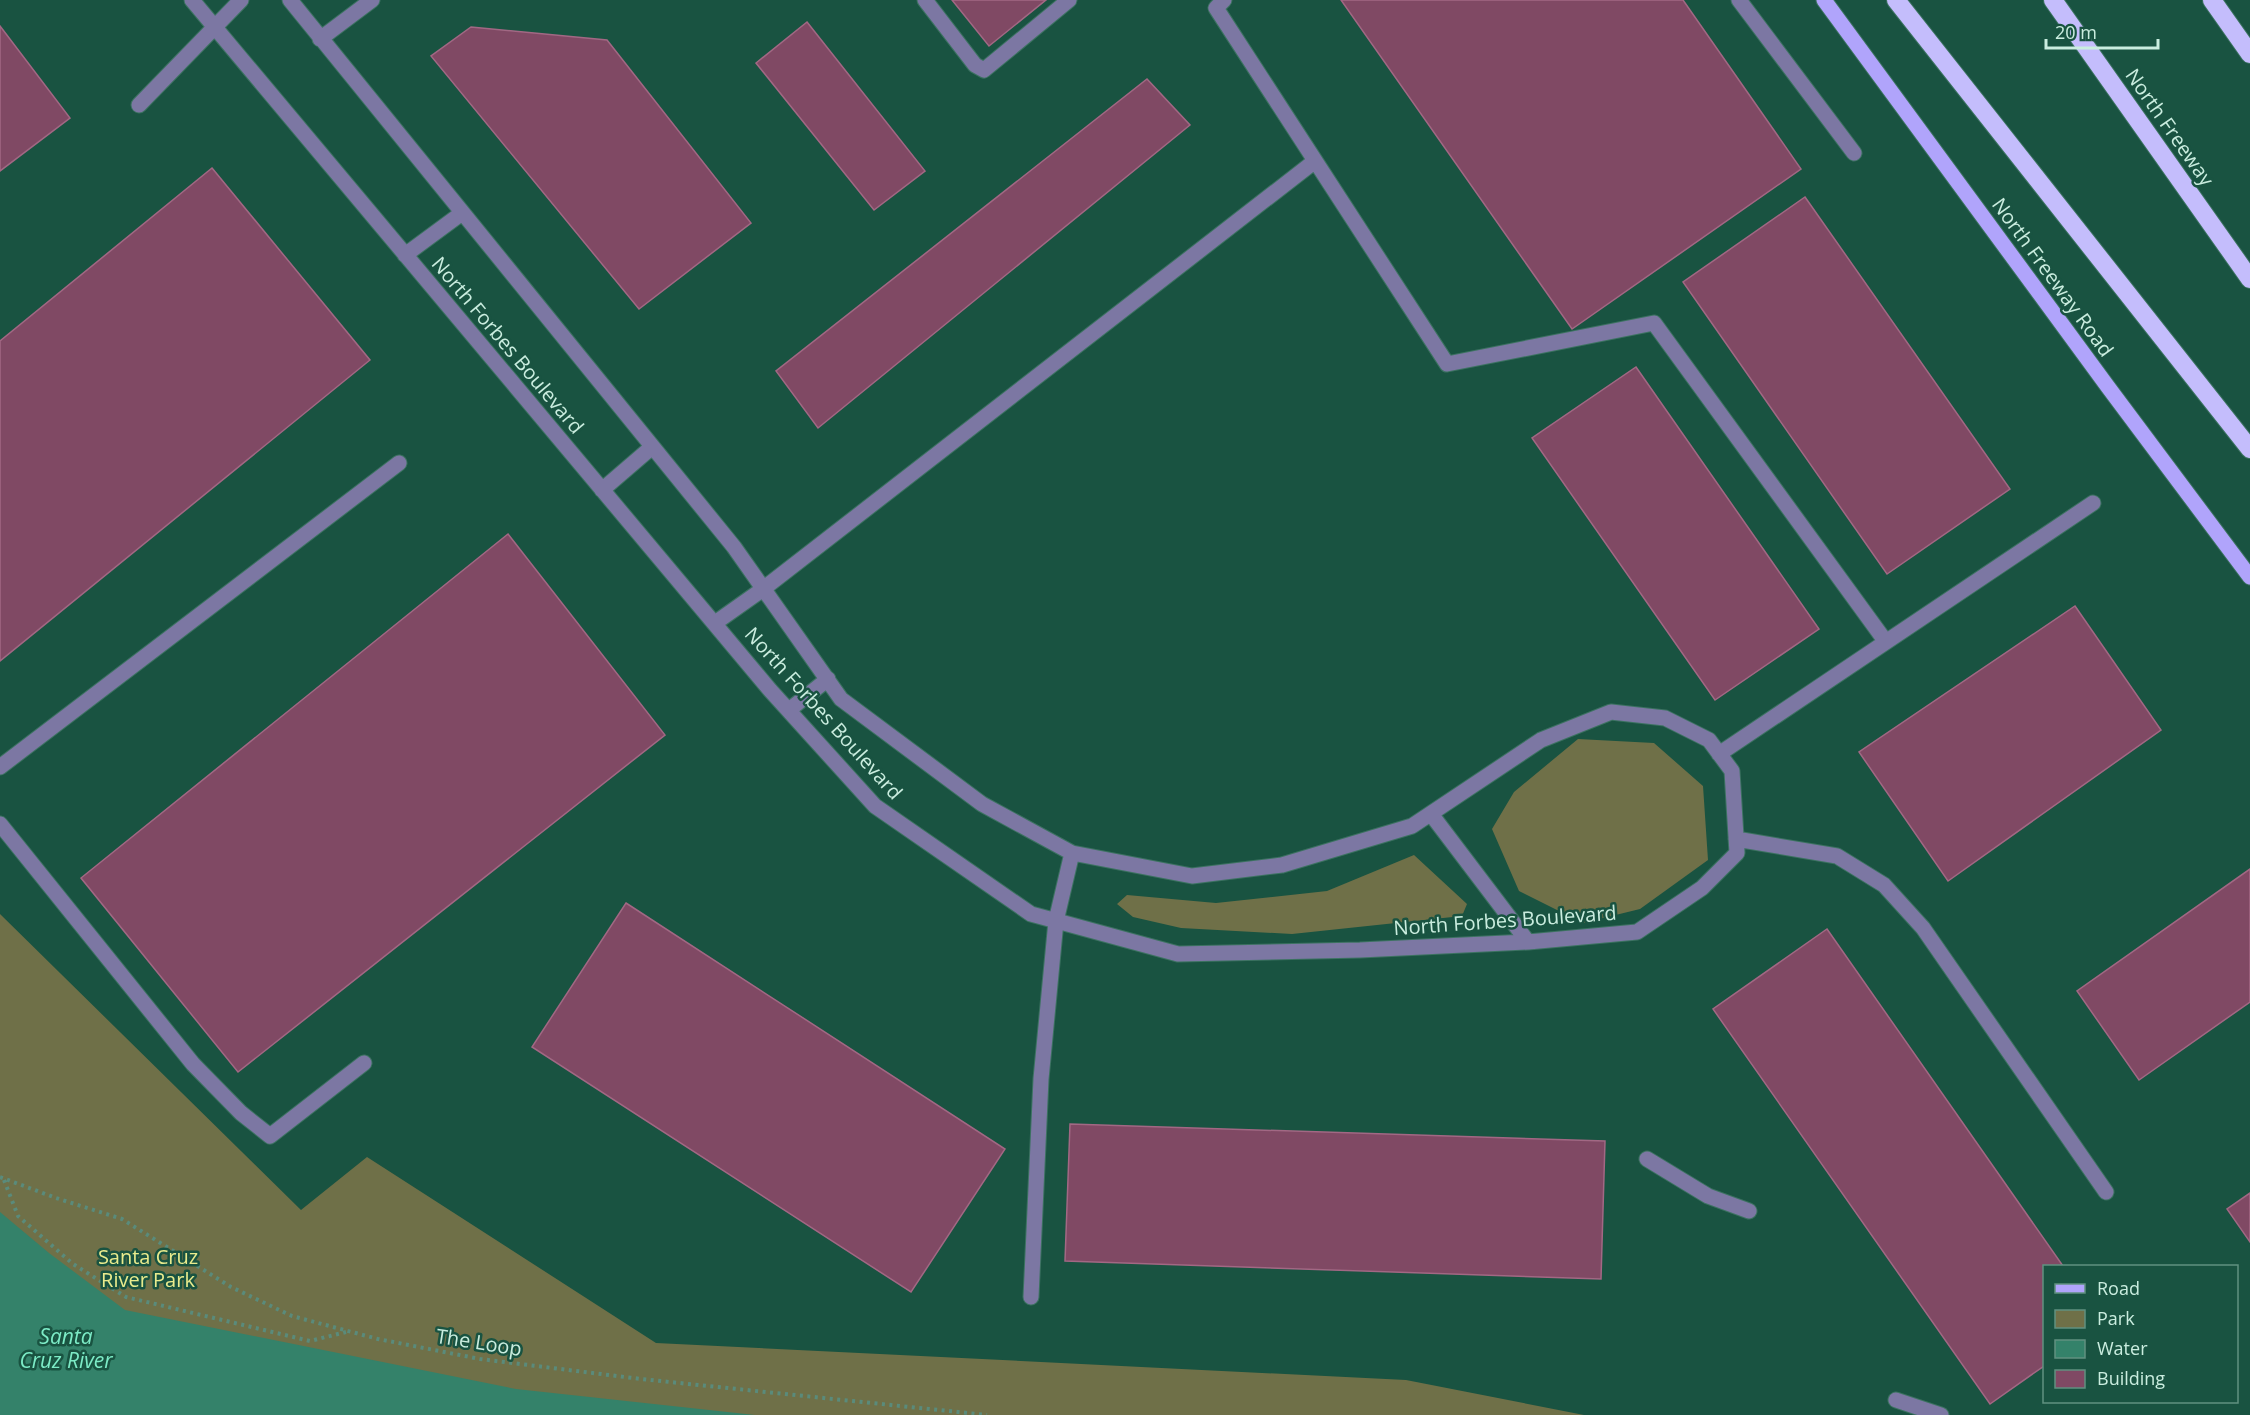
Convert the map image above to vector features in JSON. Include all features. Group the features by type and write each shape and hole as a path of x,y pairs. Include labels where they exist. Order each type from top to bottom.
{"highway":[{"path":"1896,0 2250,449"},
{"name":"North Freeway","path":"2053,0 2250,279"},
{"path":"2212,0 2250,54"}],"main road":[{"name":"North Freeway Road","path":"1824,0 2250,577"}],"street":[{"name":"North Forbes Boulevard","path":"192,0 602,490 789,710 875,806 1031,914 1178,954 1360,950 1528,942 1637,932 1702,888 1737,853 1732,771 1708,740 1665,718 1611,712 1540,740 1412,826 1282,865 1192,876 1072,853 982,804 841,699 734,547 290,0"},
{"path":"139,105 241,0"},
{"path":"320,39 372,0"},
{"path":"925,0 975,64 984,69 1069,0"},
{"path":"1224,0 1216,8 1447,364 1654,323 1886,642"},
{"path":"1739,0 1854,153"},
{"path":"715,623 763,589 1315,161"},
{"path":"405,255 462,213"},
{"path":"602,490 652,447"},
{"path":"0,767 399,463"},
{"path":"1719,754 2092,503"},
{"path":"789,710 828,679"},
{"path":"1431,814 1528,942"},
{"path":"0,824 193,1064 241,1113 270,1136 364,1063"},
{"path":"1737,839 1837,856 1884,885 1923,928 2106,1192"},
{"path":"1031,1297 1041,1079 1056,921 1072,853"},
{"path":"1647,1158 1707,1196 1749,1211"},
{"path":"1896,1400 1941,1415"}],"path":[{"name":"The Loop","path":"2,1178 122,1219 231,1287 292,1316 378,1340 480,1359 641,1379 987,1415"},
{"path":"2,1178 18,1216 73,1264 126,1297 310,1341 349,1331"}],"green space":[{"path":"1578,739 1654,743 1703,786 1708,860 1640,909 1583,923 1519,891 1492,829 1514,792"},
{"path":"1414,855 1467,904 1462,916 1292,934 1181,928 1133,917 1117,904 1127,895 1216,903 1327,891"},
{"name":"Santa Cruz River Park","path":"0,914 301,1210 367,1157 656,1343 1406,1380 1584,1415 0,1415"}],"water":[{"name":"Santa Cruz River","path":"0,1212 49,1253 125,1310 516,1389 755,1415 0,1415"}],"building":[{"path":"952,0 1046,0 989,46"},
{"path":"1341,0 1683,0 1801,169 1572,329"},
{"path":"807,22 925,171 874,210 756,63"},
{"path":"0,26 70,118 0,171"},
{"path":"471,27 607,40 751,223 639,309 431,56"},
{"path":"1147,79 1190,125 818,428 776,371"},
{"path":"212,168 370,360 0,661 0,341"},
{"path":"1805,197 2010,489 1887,574 1683,282"},
{"path":"1636,367 1819,629 1715,700 1532,438"},
{"path":"508,534 665,735 238,1072 81,878"},
{"path":"2075,606 2161,730 1948,881 1859,752"},
{"path":"2250,869 2250,1002 2139,1080 2077,991"},
{"path":"626,903 1005,1149 911,1292 532,1047"},
{"path":"1827,929 2062,1265 2043,1265 2043,1367 1990,1404 1713,1009"},
{"path":"1070,1124 1605,1141 1601,1279 1065,1261"},
{"path":"2250,1193 2250,1242 2227,1209"}]}
